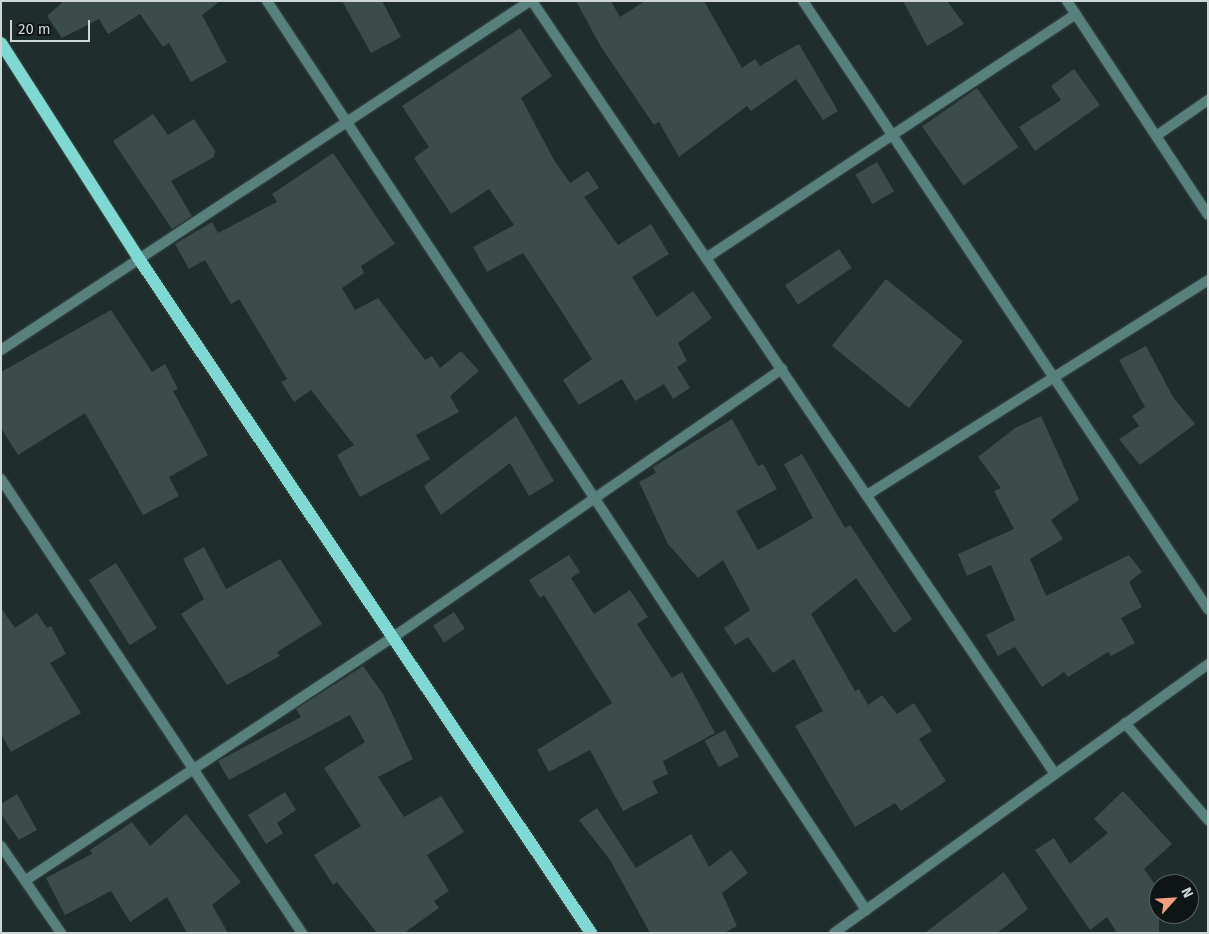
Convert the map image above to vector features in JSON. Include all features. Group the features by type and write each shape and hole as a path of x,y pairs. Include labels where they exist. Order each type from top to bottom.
{"main road":[{"path":"1,43 139,259 591,933"}],"street":[{"path":"266,1 866,910"},
{"path":"1,350 347,124 531,1 1055,774"},
{"path":"803,1 1208,609"},
{"path":"1067,1 1208,215"},
{"path":"706,258 1076,14"},
{"path":"1156,136 1208,100"},
{"path":"867,495 1208,280"},
{"path":"26,880 392,638 782,370"},
{"path":"1,479 302,933"},
{"path":"834,933 1208,664"},
{"path":"1125,723 1208,820"},
{"path":"1,846 61,933"}],"building":[{"path":"64,1 220,1 202,15 227,62 191,82 169,43 163,47 140,14 108,34 99,19 62,38 47,16"},
{"path":"342,1 382,1 401,37 371,53"},
{"path":"576,1 611,1 620,17 645,1 704,1 742,68 755,59 760,66 799,44 838,111 823,120 796,79 751,111 747,106 679,157 659,122 654,125 601,47"},
{"path":"903,1 947,1 964,24 927,46"},
{"path":"520,28 552,76 521,98 554,160 570,183 588,171 599,188 584,197 618,245 651,224 669,254 632,277 657,317 693,291 712,318 678,343 687,361 677,367 690,388 673,399 664,384 635,401 622,379 579,405 563,380 592,359 523,253 487,272 473,247 514,225 489,189 451,214 414,158 429,147 402,106"},
{"path":"1074,69 1100,105 1035,151 1019,127 1061,100 1051,86"},
{"path":"977,88 1018,147 963,185 922,126"},
{"path":"153,114 168,135 194,119 215,151 214,157 171,181 192,216 172,229 113,141"},
{"path":"333,153 395,244 361,266 364,273 342,288 355,310 378,298 425,360 432,356 440,368 461,351 479,371 450,396 459,412 416,435 430,459 360,497 337,455 354,445 311,390 294,402 281,382 287,379 239,299 231,304 205,260 189,269 175,244 212,222 218,233 277,202 272,194"},
{"path":"877,162 894,191 872,204 855,174"},
{"path":"839,249 852,268 798,304 785,285"},
{"path":"886,279 963,341 909,408 832,346"},
{"path":"111,310 152,372 165,364 178,389 173,391 208,455 169,477 179,496 143,515 85,413 18,455 1,428 1,372"},
{"path":"1146,346 1173,397 1195,424 1140,465 1119,439 1139,426 1132,416 1145,407 1119,360"},
{"path":"516,416 554,481 529,496 510,463 441,515 424,486"},
{"path":"1041,416 1079,500 1051,520 1063,539 1030,559 1046,596 1129,555 1142,572 1129,582 1142,607 1121,618 1135,643 1111,656 1108,652 1068,677 1064,672 1042,687 1015,647 998,656 986,635 1015,620 991,565 967,576 958,554 1014,529 994,491 1001,488 978,457 1015,428"},
{"path":"732,419 758,466 763,464 777,489 736,511 758,550 813,518 784,464 802,454 845,528 850,525 912,619 894,633 856,578 811,614 855,691 859,689 868,705 882,695 897,714 914,703 932,731 919,739 946,781 901,811 895,803 855,827 795,726 823,711 794,659 773,673 748,637 735,645 724,628 750,610 723,560 698,578 668,544 639,482 656,473 653,467"},
{"path":"204,547 226,589 280,559 322,624 277,652 280,656 227,685 181,614 204,599 183,559"},
{"path":"569,555 580,572 571,578 594,614 630,590 648,617 637,624 672,678 682,672 715,733 663,761 668,774 652,781 658,793 623,811 590,750 549,772 537,750 612,703 544,595 540,598 529,580"},
{"path":"116,563 157,628 130,645 89,580"},
{"path":"1,608 15,628 37,613 47,628 51,626 66,654 50,663 81,713 11,752 1,734"},
{"path":"454,612 465,629 444,642 433,626"},
{"path":"363,666 383,694 413,759 378,777 404,817 441,796 464,832 427,855 449,891 434,901 439,908 404,933 377,933 337,882 333,885 314,855 361,826 324,768 365,742 350,715 229,780 218,761 301,717 296,709"},
{"path":"725,730 739,756 719,767 705,741"},
{"path":"1123,791 1172,844 1144,869 1149,876 1149,924 1159,924 1159,933 1117,933 1107,917 1090,930 1035,850 1054,838 1070,864 1108,833 1094,819"},
{"path":"285,792 296,810 277,823 283,833 266,844 248,815"},
{"path":"17,794 37,830 19,840 1,814 1,804"},
{"path":"597,808 636,868 691,834 709,867 731,850 748,873 722,893 737,926 724,933 650,933 610,860 579,820"},
{"path":"186,814 241,882 212,905 228,933 187,933 167,897 130,922 111,891 65,915 46,878 92,854 90,850 132,822 150,846"},
{"path":"1004,872 1028,909 997,933 925,933"}]}
